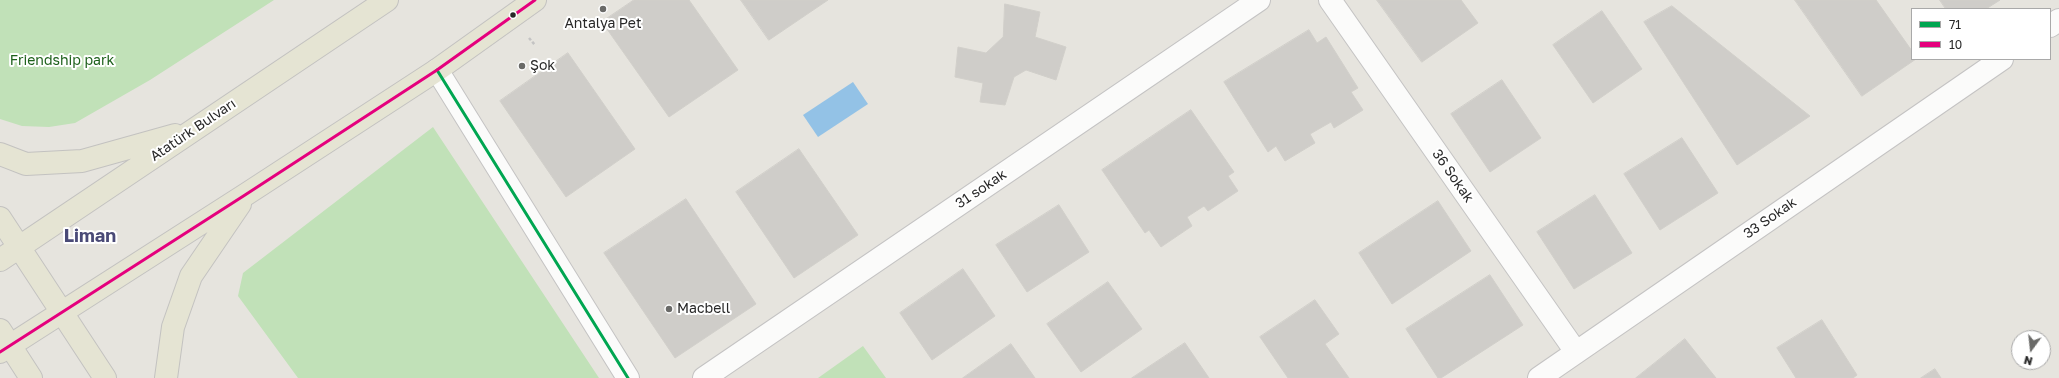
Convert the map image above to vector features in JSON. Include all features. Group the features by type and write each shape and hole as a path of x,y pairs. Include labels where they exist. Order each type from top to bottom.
{"main road":[{"path":"31,378 3,343 61,313 245,196 437,70 535,0"},
{"name":"Atatürk Bulvarı","path":"0,260 384,1"},
{"path":"0,154 26,164 82,161 192,131"},
{"path":"166,378 173,327 191,276 245,196"},
{"path":"0,218 105,378"}],"street":[{"name":"31 sokak","path":"704,378 1259,0"},
{"name":"36 Sokak","path":"1330,0 1576,352"},
{"name":"33 Sokak","path":"1539,378 2001,60"},
{"path":"437,70 628,378"}],"green space":[{"name":"Friendship park","path":"0,0 274,0 150,80 75,123 49,127 22,126 0,119"},
{"path":"433,127 599,378 298,378 238,296 243,273"},
{"path":"863,346 886,378 818,378"}],"water":[{"path":"853,82 868,104 818,137 803,115"}],"building":[{"path":"634,0 689,0 738,70 669,117 602,22"},
{"path":"741,0 828,0 769,40"},
{"path":"1377,0 1461,0 1478,23 1422,62"},
{"path":"1795,0 1876,0 1911,50 1911,60 1915,60 1862,96"},
{"path":"1940,0 2000,0 1988,8 1945,8"},
{"path":"1005,4 1040,12 1035,37 1066,47 1056,80 1026,70 1014,77 1005,105 980,102 983,83 955,77 958,47 986,53 1003,37"},
{"path":"1672,6 1810,116 1737,165 1644,22"},
{"path":"1602,11 1642,69 1593,103 1553,45"},
{"path":"1309,30 1317,43 1326,37 1358,88 1351,92 1363,110 1334,128 1331,122 1310,134 1315,143 1285,161 1276,146 1268,152 1224,82"},
{"path":"568,53 635,149 566,197 500,101"},
{"path":"1502,80 1541,138 1490,172 1451,114"},
{"path":"1191,110 1234,172 1228,176 1238,191 1208,211 1204,206 1187,217 1192,226 1161,247 1149,230 1145,233 1102,170"},
{"path":"1682,138 1718,193 1660,230 1624,174"},
{"path":"799,149 858,235 794,278 736,192"},
{"path":"1595,195 1632,253 1574,289 1537,232"},
{"path":"686,199 756,304 675,358 604,253"},
{"path":"1438,201 1471,251 1392,304 1359,253"},
{"path":"1059,205 1089,252 1027,292 996,245"},
{"path":"963,269 995,316 932,360 900,313"},
{"path":"1490,275 1523,325 1441,378 1438,378 1406,329"},
{"path":"1108,282 1142,329 1081,372 1047,324"},
{"path":"1315,300 1339,334 1325,344 1349,378 1288,378 1260,337"},
{"path":"1822,320 1857,375 1853,378 1796,378 1777,348"},
{"path":"1685,339 1716,378 1636,378"},
{"path":"1185,343 1209,378 1132,378"},
{"path":"1011,344 1035,378 963,378"},
{"path":"1935,369 1941,378 1921,378"}],"transit line":[{"name":"10","path":"0,352 437,70 535,0"},
{"name":"71","path":"437,70 628,378"}],"place":[{"name":"Antalya Pet","path":"603,9"},
{"name":"Şok","path":"522,66"},
{"name":"Macbell","path":"669,309"}],"district":[{"name":"Liman","path":"90,236"}]}
